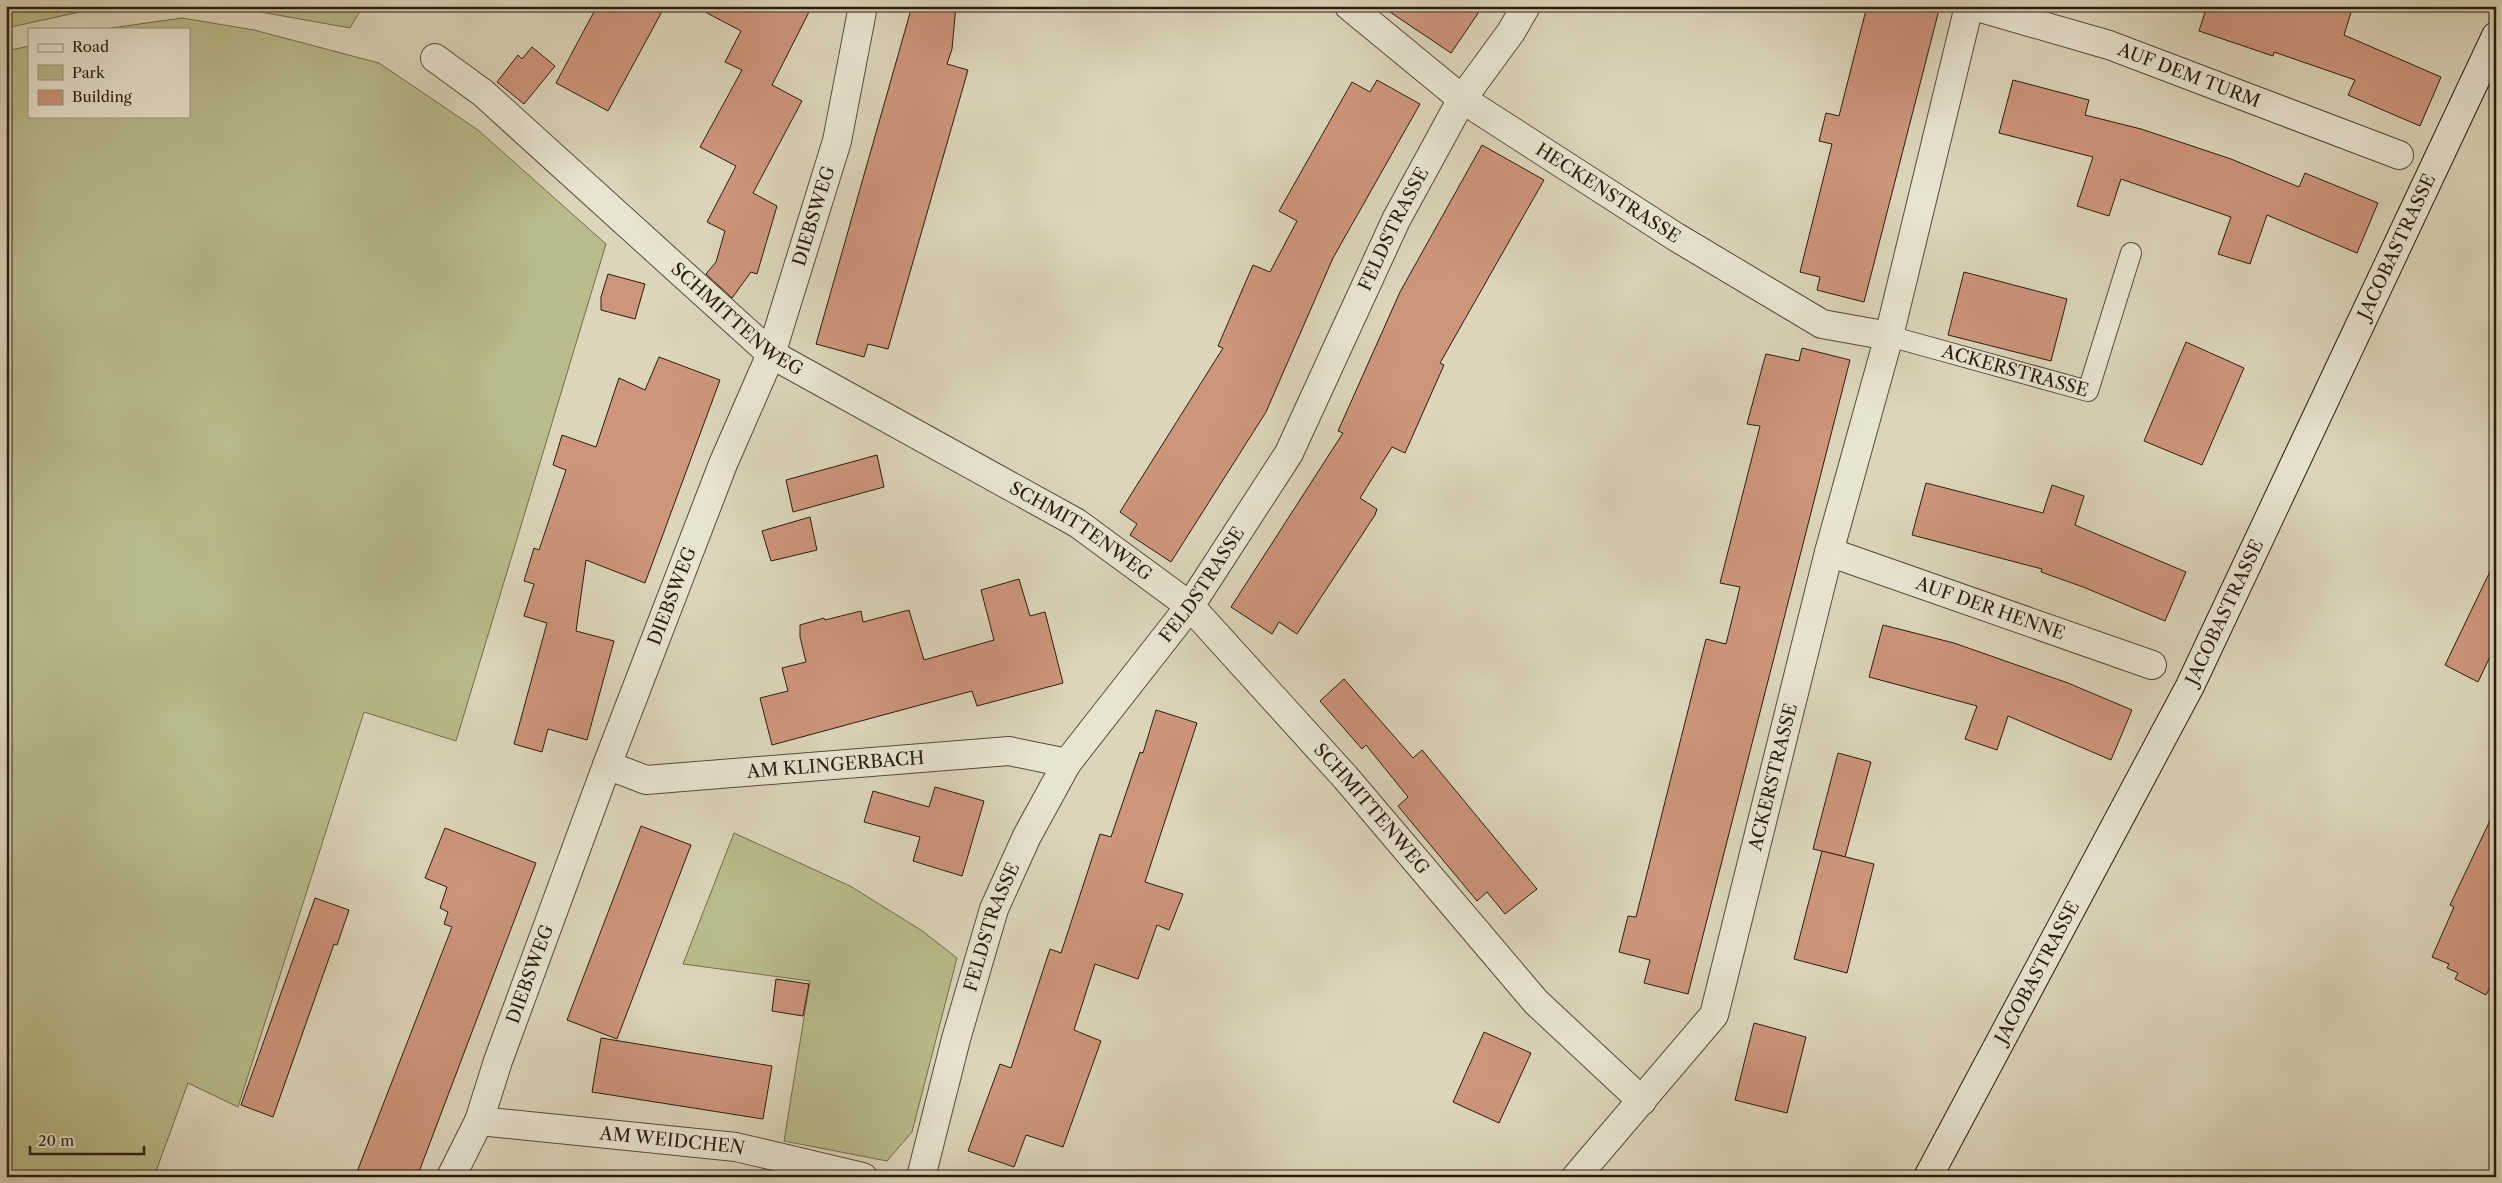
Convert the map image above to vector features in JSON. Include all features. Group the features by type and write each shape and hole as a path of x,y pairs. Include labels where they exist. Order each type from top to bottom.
{"street":[{"name":"DIEBSWEG","path":"451,1177 479,1121 498,1061 607,765 723,464 771,354 837,141 863,6"},
{"name":"HECKENSTRASSE","path":"1349,6 1462,99 1676,237 1822,324 1888,336"},
{"name":"FELDSTRASSE","path":"921,1177 956,1039 994,909 1027,836 1067,763 1190,606 1290,453 1396,220 1462,99 1511,32 1526,6"},
{"name":"ACKERSTRASSE","path":"1576,1177 1714,1015 1829,552 1888,336 1970,6"},
{"name":"AUF DEM TURM","path":"1974,6 2108,45 2399,155"},
{"name":"JACOBASTRASSE","path":"1928,1177 2190,686 2496,36"},
{"name":"SCHMITTENWEG","path":"435,58 483,93 771,354 1077,523 1190,606 1346,778 1536,1002 1642,1101"},
{"name":"AUF DER HENNE","path":"1829,552 2152,665"},
{"name":"AM KLINGERBACH","path":"607,765 646,780 1009,751 1067,763"},
{"name":"AM WEIDCHEN","path":"479,1121 736,1147 863,1177"}],"lane":[{"name":"ACKERSTRASSE","path":"1888,336 2088,391 2130,253"}],"green space":[{"path":"6,6 108,6 6,28"},
{"path":"227,6 363,6 350,28"},
{"path":"182,18 254,30 379,63 478,130 606,244 456,741 364,712 238,1107 188,1083 154,1177 6,1177 6,51 28,46 28,118 190,118 190,28 111,28"},
{"path":"734,833 850,886 921,930 957,958 912,1132 887,1161 784,1141 810,981 683,964"}],"building":[{"path":"597,6 665,6 608,111 556,83"},
{"path":"694,6 812,6 772,85 802,101 753,193 777,206 757,274 751,272 732,298 706,274 716,262 725,231 707,222 736,166 700,147 742,70 725,62 741,31"},
{"path":"912,6 956,6 952,49 947,64 968,70 888,349 868,344 864,357 816,344"},
{"path":"1381,6 1483,6 1451,53"},
{"path":"1867,6 1940,6 1864,302 1817,290 1820,277 1800,272 1832,144 1819,141 1826,113 1839,116"},
{"path":"2207,6 2353,6 2344,35 2441,77 2420,126 2348,95 2355,80 2274,52 2273,56 2199,31"},
{"path":"532,47 555,66 524,104 497,82 518,55 522,59"},
{"path":"1377,80 1420,104 1333,258 1266,412 1171,562 1130,535 1137,524 1120,512 1223,348 1218,346 1253,265 1270,272 1297,221 1279,211 1352,82 1370,92"},
{"path":"2013,80 2089,100 2085,115 2141,129 2231,159 2299,187 2305,173 2378,203 2357,253 2267,215 2250,264 2218,254 2231,217 2121,179 2109,216 2077,206 2093,157 1999,133"},
{"path":"1482,145 1544,180 1440,363 1444,365 1405,453 1392,447 1360,498 1377,509 1375,515 1297,634 1279,622 1272,634 1231,607 1343,433 1338,431 1400,292"},
{"path":"1964,272 2067,299 2051,361 1948,335"},
{"path":"608,274 645,284 635,319 601,310 601,297"},
{"path":"2186,342 2244,368 2202,465 2144,441"},
{"path":"1802,348 1850,360 1688,994 1644,983 1650,960 1619,952 1628,916 1636,917 1706,639 1726,644 1740,587 1720,583 1760,426 1747,424 1766,354 1799,361"},
{"path":"659,357 720,380 645,583 586,560 576,631 614,641 587,740 548,729 542,752 514,744 547,623 524,616 534,584 524,581 534,548 539,550 566,470 553,465 562,435 596,447 619,378 645,390"},
{"path":"877,455 884,487 793,512 786,480"},
{"path":"1926,483 2043,513 2052,485 2084,496 2075,525 2186,572 2165,621 2041,572 2042,569 1912,535"},
{"path":"810,517 817,550 771,561 762,531"},
{"path":"2496,559 2496,644 2478,682 2445,665"},
{"path":"1019,579 1030,616 1045,612 1063,683 977,706 972,691 772,745 760,698 788,691 782,668 806,662 800,637 800,625 861,611 863,622 909,610 924,660 994,640 981,590"},
{"path":"1883,625 1954,643 2068,683 2132,710 2111,760 2008,716 1997,750 1965,739 1977,706 1869,677"},
{"path":"1344,679 1413,758 1422,750 1537,889 1505,914 1487,892 1477,901 1398,806 1408,797 1366,745 1362,749 1320,701"},
{"path":"1156,710 1197,723 1145,882 1183,894 1169,930 1157,925 1138,979 1095,964 1074,1030 1101,1041 1063,1147 1026,1135 1014,1167 968,1151 1000,1064 1011,1068 1050,949 1061,953 1100,834 1111,837 1140,752 1143,753"},
{"path":"1838,753 1871,762 1845,857 1813,849"},
{"path":"935,787 984,801 962,876 913,861 920,837 864,822 873,791 929,807"},
{"path":"2496,808 2496,976 2486,995 2455,979 2458,973 2447,968 2449,964 2432,957 2454,907 2450,905"},
{"path":"641,826 691,845 617,1039 567,1020"},
{"path":"445,828 536,863 417,1177 355,1177 452,927 444,924 448,912 440,908 447,887 425,878"},
{"path":"1822,851 1874,864 1847,973 1794,959"},
{"path":"315,898 349,910 337,945 334,944 273,1117 241,1105"},
{"path":"776,979 809,984 803,1016 772,1011"},
{"path":"1754,1023 1806,1037 1787,1113 1735,1100"},
{"path":"1484,1032 1531,1053 1499,1123 1453,1102"},
{"path":"601,1038 772,1066 763,1119 592,1092"}]}
